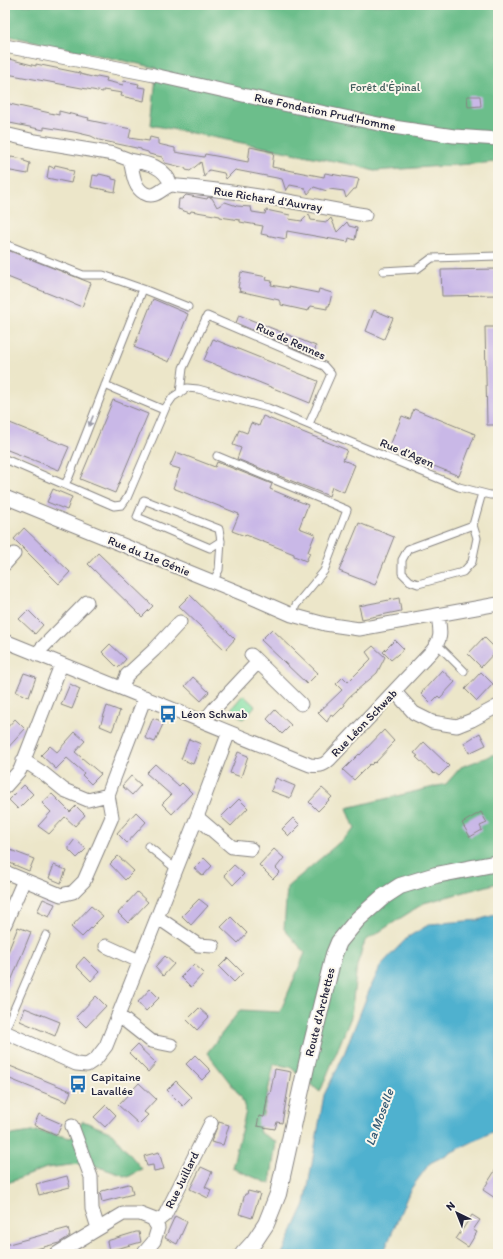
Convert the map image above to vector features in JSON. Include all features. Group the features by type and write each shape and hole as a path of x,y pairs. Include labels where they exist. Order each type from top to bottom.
{"street":[{"name":"Rue Fondation Prud'Homme","path":"5,46 154,75 393,127 454,136 498,138"},
{"path":"5,134 35,141 114,154 154,166 168,178 171,185 158,194 144,194 136,186 130,160"},
{"name":"Rue Richard d'Auvray","path":"171,185 253,194 365,215"},
{"name":"Rue du 11e Génie","path":"5,497 292,615 325,624 359,629 498,604"},
{"path":"5,564 14,554"},
{"path":"38,655 43,646 87,602"},
{"path":"437,645 439,642 440,633 438,615"},
{"path":"122,688 127,675 154,650 180,622"},
{"name":"Rue Léon Schwab","path":"5,641 310,765 318,766 326,763 395,692 437,645"},
{"path":"204,721 255,658 301,704"},
{"path":"5,787 20,770 62,664"},
{"path":"395,692 414,713 432,722 457,726 498,706"},
{"path":"5,872 61,895 73,892 84,881 112,817 108,795 145,697"},
{"path":"5,1031 76,1064 86,1065 96,1059 106,1046 197,817 229,732"},
{"path":"23,760 43,773 64,790 88,800 108,795"},
{"path":"197,817 232,847 251,849"},
{"name":"Route d'Archettes","path":"243,1254 254,1242 266,1224 278,1194 311,1048 334,954 339,942 358,919 383,897 400,886 436,875 498,863"},
{"path":"5,924 24,880"},
{"path":"157,917 198,945 213,946"},
{"path":"106,946 139,960"},
{"path":"118,1015 151,1041 171,1045"},
{"name":"Rue Juillard","path":"155,1223 165,1215 211,1123"},
{"path":"72,1126 91,1177 92,1209 98,1228"},
{"path":"56,1254 123,1214 140,1214 153,1219 158,1228 154,1241 143,1254"}],"lane":[{"path":"5,244 83,275 103,275 188,307"},
{"path":"383,271 417,269 432,258 498,256"},
{"path":"65,484 143,289"},
{"name":"Rue de Rennes","path":"180,392 183,368 207,316 324,366 331,374 309,424"},
{"path":"105,385 164,410"},
{"path":"5,459 114,506 122,505 127,498 164,410 173,397 187,388 198,389 268,408 309,424"},
{"name":"Rue d'Agen","path":"309,424 459,487 490,495 498,495"},
{"path":"218,456 347,510 324,571 296,605 292,615"},
{"path":"473,525 408,549 402,560 402,573 410,581 418,584 463,572 472,562 477,538 473,525 482,493"},
{"path":"213,582 218,570 221,541 219,529 144,500 137,516 210,548 221,541"},
{"path":"437,645 442,648 464,671"},
{"path":"148,846 176,869"},
{"path":"5,1031 46,935"}],"green space":[{"name":"Forêt d'Épinal","path":"5,5 498,5 498,162 374,171 354,165 151,125 157,68 5,35"},
{"path":"243,695 255,706 243,719 231,709"},
{"path":"498,753 498,883 424,903 365,941 357,965 351,1017 320,1092 290,1067 274,1064 259,1132 276,1142 270,1184 232,1168 246,1111 241,1097 207,1053 240,1010 280,1012 305,953 284,929 287,887 355,829 347,808 446,784 461,767"},
{"path":"83,1121 112,1133 142,1169 128,1177 87,1163 46,1168 5,1184 5,1136 38,1131 71,1138"}],"water":[{"name":"La Moselle","path":"498,914 498,1129 430,1163 410,1190 383,1254 282,1254 305,1204 324,1095 342,1059 381,965 408,937 430,924 478,920"}],"building":[{"path":"9,59 36,66 36,64 80,73 96,78 97,76 107,78 106,81 123,85 124,81 139,84 138,87 146,88 144,101 121,96 122,93 103,90 103,92 7,74 7,71 5,70 5,62 8,62"},
{"path":"467,96 480,96 481,106 468,107"},
{"path":"5,103 59,115 59,111 89,118 88,120 131,129 129,138 149,141 150,137 158,139 158,144 175,148 175,152 204,157 205,154 248,162 250,147 274,152 272,167 324,177 325,173 359,179 356,189 354,189 346,198 344,191 329,189 327,191 314,187 308,194 305,188 290,185 286,191 282,179 235,170 226,179 224,173 209,170 204,177 201,162 190,171 186,170 185,168 165,163 162,157 149,154 141,149 99,140 91,136 74,132 44,127 44,130 5,122"},
{"path":"11,157 24,159 24,161 30,163 28,174 5,170 5,158 10,159"},
{"path":"55,165 74,171 71,183 47,178 49,166 54,168"},
{"path":"99,174 112,177 112,179 117,180 115,192 91,187 93,175 98,176"},
{"path":"186,195 207,199 208,197 212,198 217,207 225,202 237,206 251,207 252,212 265,214 266,210 290,215 289,219 302,221 309,214 311,220 327,222 331,218 337,232 347,222 349,226 357,228 355,240 349,238 348,242 287,231 286,239 261,234 263,226 240,222 240,220 220,216 191,211 190,213 178,209 179,199 182,199"},
{"path":"5,249 91,283 82,307 5,276"},
{"path":"498,269 498,295 442,296 441,270"},
{"path":"241,272 267,277 266,280 272,281 271,285 318,293 319,289 332,293 329,306 327,306 327,309 311,306 308,311 281,305 279,300 239,291 240,288 238,288"},
{"path":"153,299 188,314 169,362 134,347"},
{"path":"374,310 393,318 384,339 366,331"},
{"path":"239,315 316,346 313,356 236,323"},
{"path":"485,327 498,327 498,425 487,425"},
{"path":"213,339 318,381 310,403 204,360"},
{"path":"113,400 148,414 115,493 80,479"},
{"path":"414,409 475,434 459,476 389,448 402,416 410,419"},
{"path":"263,416 347,450 343,460 355,465 344,492 332,487 329,496 237,459 241,448 233,445 239,430 247,433 251,423 259,426"},
{"path":"5,421 69,447 59,470 5,449"},
{"path":"176,452 215,467 217,462 272,484 270,489 308,505 299,528 315,534 308,552 310,553 306,561 294,556 294,554 232,531 239,514 173,488 180,469 170,466"},
{"path":"53,489 72,497 67,510 47,502"},
{"path":"359,523 394,537 375,585 339,571"},
{"path":"24,528 70,572 59,584 14,539"},
{"path":"98,553 153,606 142,617 88,564"},
{"path":"190,595 235,639 225,650 179,606"},
{"path":"399,598 401,611 362,619 359,606"},
{"path":"28,610 43,625 35,634 19,619"},
{"path":"272,629 318,673 307,684 261,640"},
{"path":"484,637 497,650 481,667 468,654"},
{"path":"395,640 404,649 391,660 383,652"},
{"path":"110,644 126,659 118,668 102,652"},
{"path":"373,646 385,657 377,673 349,697 344,703 345,705 333,717 331,714 327,722 318,713 342,690 336,684 343,677 348,682 371,659 366,652"},
{"path":"442,670 455,682 440,698 438,696 431,703 421,693"},
{"path":"481,672 493,684 477,701 465,689"},
{"path":"24,673 36,677 29,697 16,692"},
{"path":"193,677 209,692 201,701 185,686"},
{"path":"70,684 80,689 72,709 61,705"},
{"path":"107,706 120,711 112,731 100,726"},
{"path":"275,710 291,725 282,734 267,719"},
{"path":"153,718 164,722 155,742 145,738"},
{"path":"15,719 25,729 5,751 5,730"},
{"path":"384,730 394,741 391,744 392,745 375,763 370,764 354,780 343,770"},
{"path":"75,732 85,741 75,752 101,774 91,784 82,775 84,773 67,758 56,769 41,755 50,746 57,752"},
{"path":"480,733 486,745 469,753 464,743"},
{"path":"189,739 201,744 193,764 181,759"},
{"path":"424,742 449,766 439,776 435,773 434,774 416,757 418,756 414,753"},
{"path":"238,752 248,756 241,777 230,773"},
{"path":"155,764 179,786 182,783 192,793 172,814 162,804 171,795 146,773"},
{"path":"131,776 141,785 132,795 122,786"},
{"path":"276,778 295,786 290,798 271,791"},
{"path":"24,785 33,794 18,809 9,800"},
{"path":"322,788 332,797 318,811 309,802"},
{"path":"52,794 70,812 76,806 85,815 75,826 65,817 49,834 38,826 51,812 42,803"},
{"path":"239,799 248,808 231,826 221,817"},
{"path":"136,812 146,822 127,843 117,833"},
{"path":"481,812 487,823 480,826 482,830 470,837 462,823"},
{"path":"293,818 300,825 289,836 282,829"},
{"path":"75,839 86,849 77,858 69,850 69,847"},
{"path":"5,848 34,859 29,871 5,861"},
{"path":"274,849 284,858 276,868 280,872 273,879 259,865"},
{"path":"118,856 134,871 125,880 110,864"},
{"path":"204,858 212,866 203,876 194,868"},
{"path":"54,865 66,870 61,883 49,878"},
{"path":"234,865 244,874 233,885 224,875"},
{"path":"137,892 148,902 128,923 118,913"},
{"path":"43,899 55,904 49,917 37,912"},
{"path":"199,899 208,906 191,925 182,916"},
{"path":"91,906 103,916 82,937 71,927"},
{"path":"231,917 247,933 238,943 221,927"},
{"path":"18,927 31,932 5,996 5,959"},
{"path":"165,956 174,964 163,976 155,967"},
{"path":"84,957 99,972 91,981 76,966"},
{"path":"228,958 243,973 234,982 219,967"},
{"path":"194,964 204,973 191,987 181,977"},
{"path":"150,989 159,998 146,1011 138,1002"},
{"path":"96,996 106,1006 86,1027 76,1017"},
{"path":"25,1008 60,1022 55,1036 20,1021"},
{"path":"199,1008 209,1017 197,1030 187,1020"},
{"path":"137,1045 156,1063 148,1072 129,1053"},
{"path":"195,1055 211,1071 202,1080 186,1064"},
{"path":"5,1064 71,1091 67,1102 5,1077"},
{"path":"275,1069 291,1072 282,1123 277,1122 275,1129 257,1126 259,1116 264,1117 268,1094 270,1094"},
{"path":"176,1081 192,1097 183,1106 167,1090"},
{"path":"139,1083 156,1099 144,1112 148,1115 139,1124 118,1105"},
{"path":"106,1105 116,1115 105,1127 94,1117"},
{"path":"39,1114 62,1124 57,1135 34,1125"},
{"path":"219,1122 229,1125 223,1145 211,1142"},
{"path":"159,1152 164,1169 154,1171 153,1165 147,1166 144,1156"},
{"path":"498,1166 498,1200 483,1190"},
{"path":"201,1167 212,1172 205,1187 211,1190 208,1198 190,1189"},
{"path":"67,1176 70,1187 39,1195 36,1184"},
{"path":"128,1184 131,1185 133,1194 102,1202 100,1193 102,1191"},
{"path":"248,1191 260,1194 252,1218 239,1214 245,1194 247,1194"},
{"path":"472,1215 480,1220 473,1230 477,1232 468,1247 456,1239"},
{"path":"175,1216 187,1222 177,1244 165,1238"},
{"path":"68,1228 70,1236 59,1243 17,1254 5,1254 5,1245"},
{"path":"139,1232 141,1242 109,1251 107,1241"}],"place":[{"name":"Léon Schwab","path":"168,714"},
{"name":"Capitaine Lavallée","path":"78,1084"}]}
